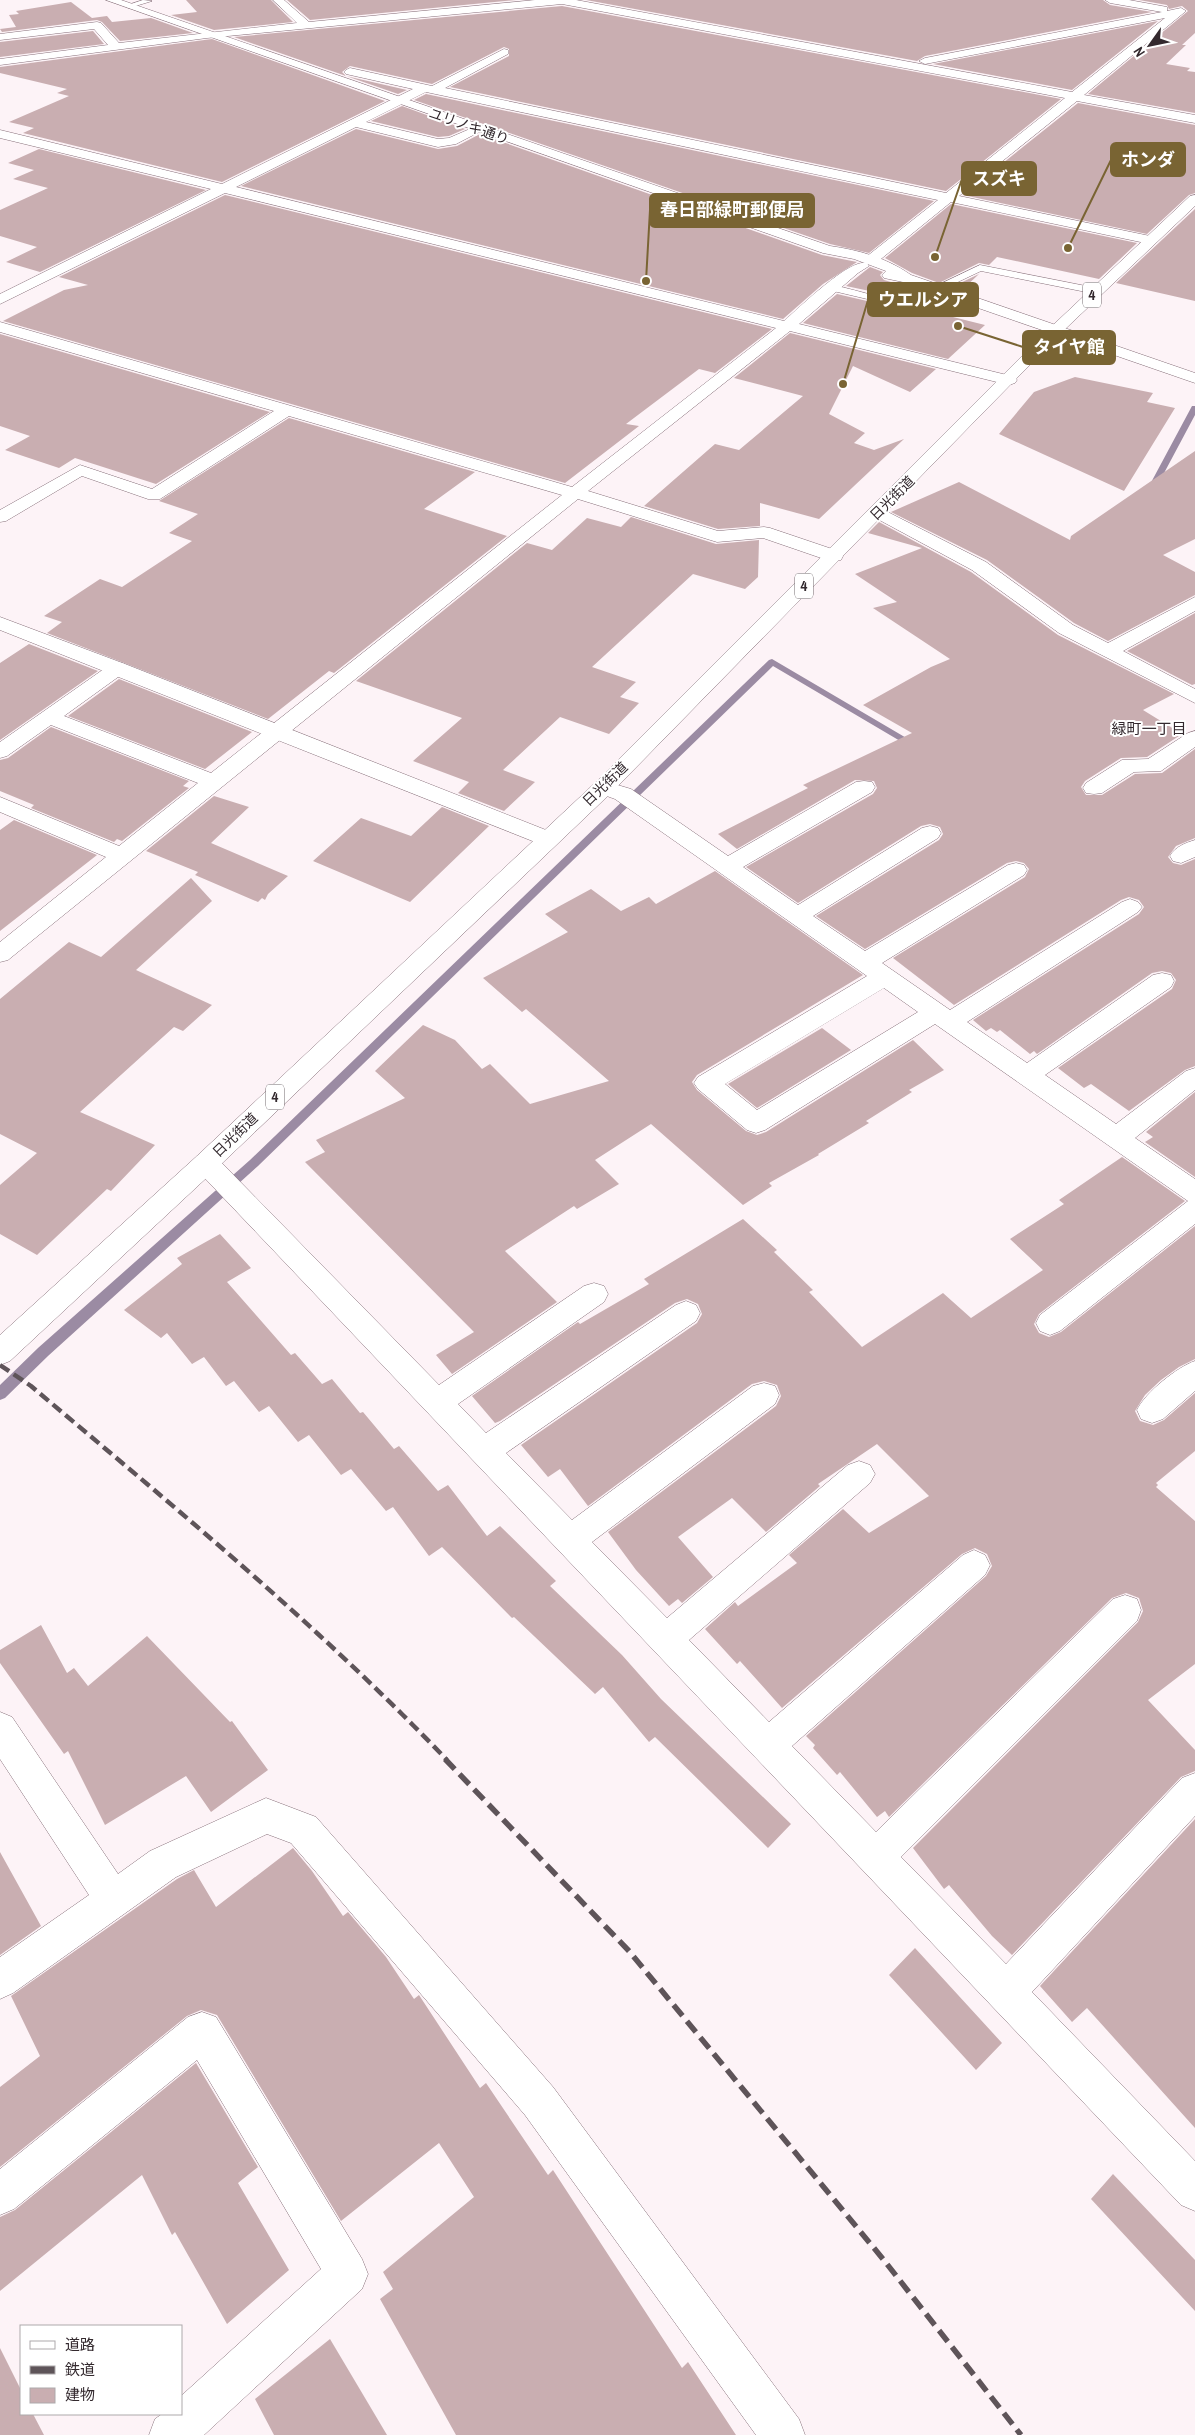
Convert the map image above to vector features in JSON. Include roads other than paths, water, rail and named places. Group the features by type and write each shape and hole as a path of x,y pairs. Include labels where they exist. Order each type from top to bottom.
{"main road":[{"name":"ユリノキ通り","path":"111,0 828,250 835,256 894,269 906,278 1195,378"},
{"path":"278,0 305,24"},
{"path":"0,51 4,62 207,34 566,0 1195,119"},
{"path":"1110,0 1181,11 1194,11"},
{"path":"1167,0 1181,11"},
{"path":"912,64 1181,11"},
{"path":"0,954 10,934 121,856 276,730 575,493 790,326 853,270 866,263 950,198 1074,95 1181,11"},
{"path":"0,37 97,25 116,47"},
{"path":"0,300 356,123 504,52"},
{"path":"350,72 1150,240"},
{"path":"356,123 438,143 452,141 479,129"},
{"path":"0,134 1009,380"},
{"name":"日光街道","path":"0,1353 206,1164 604,787 1009,380 1056,330 1195,199"},
{"path":"0,327 575,493 716,537 764,532 834,556"},
{"path":"0,517 80,470 154,495 287,410"},
{"path":"878,512 979,566 1066,629 1195,697"},
{"path":"1108,651 1195,603"},
{"path":"0,623 276,730 548,839"},
{"path":"0,752 118,668"},
{"path":"49,716 212,782"},
{"path":"1094,788 1130,765 1153,766 1195,736"},
{"path":"604,787 622,794 1195,1193"},
{"path":"726,866 864,787"},
{"path":"0,804 121,856"},
{"path":"796,916 930,833"},
{"path":"1016,870 708,1083 756,1123 942,1018 1130,907"},
{"path":"1026,1076 1162,981"},
{"path":"1116,1138 1195,1077"},
{"path":"206,1164 876,1857 1195,2191"},
{"path":"1050,1323 1195,1209"},
{"path":"437,1402 594,1294"},
{"path":"484,1451 686,1314"},
{"path":"1152,1410 1195,1373"},
{"path":"570,1540 764,1395"},
{"path":"666,1640 859,1474"},
{"path":"768,1745 974,1565"},
{"path":"876,1857 1125,1610"},
{"path":"0,1729 113,1899"},
{"path":"1006,1992 1195,1790"},
{"path":"0,1980 162,1864 266,1816 303,1830 539,2101 783,2435"},
{"path":"0,2195 202,2031 347,2274 171,2435"}],"lane":[{"path":"129,6 148,2"},
{"path":"937,288 980,268 1096,291"},
{"path":"833,288 898,303 926,306 952,294"}],"waterway":[{"path":"1151,490 1195,408"},
{"path":"0,1394 43,1352 254,1163 772,662 915,746"}],"railway":[{"path":"0,1365 31,1386 244,1567 348,1661 447,1760"},
{"path":"445,1759 629,1951 883,2259 1021,2435"}],"place":[{"name":"ホンダ","path":"1068,248"},
{"name":"スズキ","path":"935,257"},
{"name":"春日部緑町郵便局","path":"646,281"},
{"name":"タイヤ館","path":"958,326"},
{"name":"ウエルシア","path":"843,384"}],"district":[{"name":"緑町一丁目","path":"1149,729"}]}
